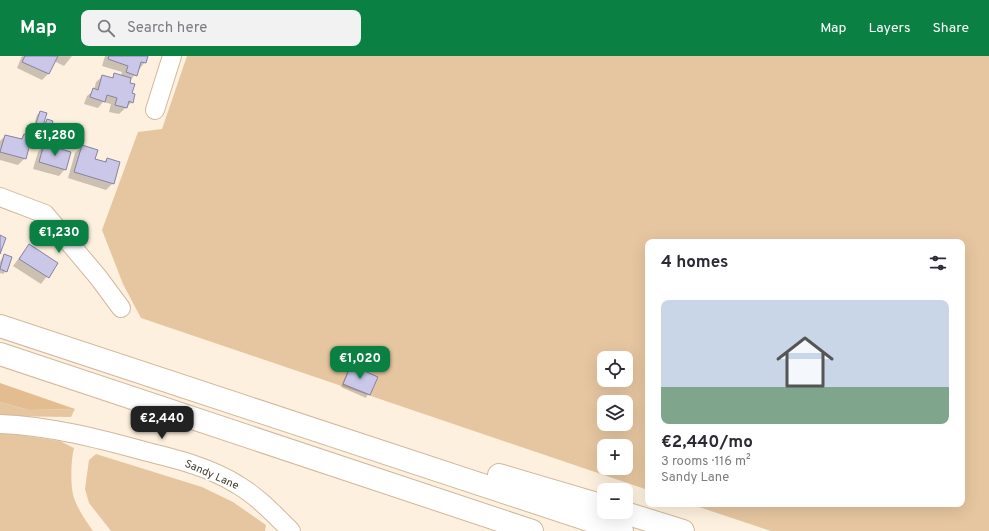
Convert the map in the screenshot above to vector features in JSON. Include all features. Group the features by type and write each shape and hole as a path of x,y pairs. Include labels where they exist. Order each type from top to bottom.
{"highway":[{"path":"0,326 291,420 622,531"},
{"path":"0,354 532,531"},
{"path":"291,420 450,461 597,504"},
{"path":"633,515 682,531"}],"street":[{"path":"155,110 172,56"},
{"path":"0,197 45,214 98,277 121,308"},
{"name":"Sandy Lane","path":"0,424 16,425 90,437 194,464 238,484 258,499 291,531"}],"shaded area":[{"path":"187,56 989,56 989,531 771,531 699,507 965,507 965,239 645,239 645,489 633,485 633,483 627,483 604,475 633,475 633,439 597,439 597,473 141,318 123,284 102,230 138,132 162,129"},
{"path":"0,383 75,409 29,410 0,402"},
{"path":"0,402 29,410 75,409 71,417 0,416"},
{"path":"0,432 60,441 74,448 71,473 73,493 80,511 93,531 0,531"},
{"path":"96,454 202,487 233,502 266,525 265,531 111,531 89,503 85,489 89,460"}],"building":[{"path":"25,56 58,56 49,74 22,62"},
{"path":"109,56 148,56 146,63 141,62 137,76 126,72 128,66 108,59"},
{"path":"114,73 131,78 130,83 135,84 132,93 135,94 133,103 129,101 127,108 115,105 117,98 107,95 105,102 90,97 93,88 98,90 102,75 113,78"},
{"path":"40,111 47,113 40,135 33,133"},
{"path":"47,119 53,121 48,138 41,136"},
{"path":"24,134 32,136 26,159 0,152 5,135 22,139"},
{"path":"44,144 71,152 66,170 39,162"},
{"path":"82,145 98,150 95,159 106,162 107,158 120,162 114,184 74,172"},
{"path":"0,235 6,238 0,254"},
{"path":"29,244 58,263 49,278 19,259"},
{"path":"4,254 12,257 7,272 0,269"},
{"path":"351,365 378,377 370,395 343,384"}]}
